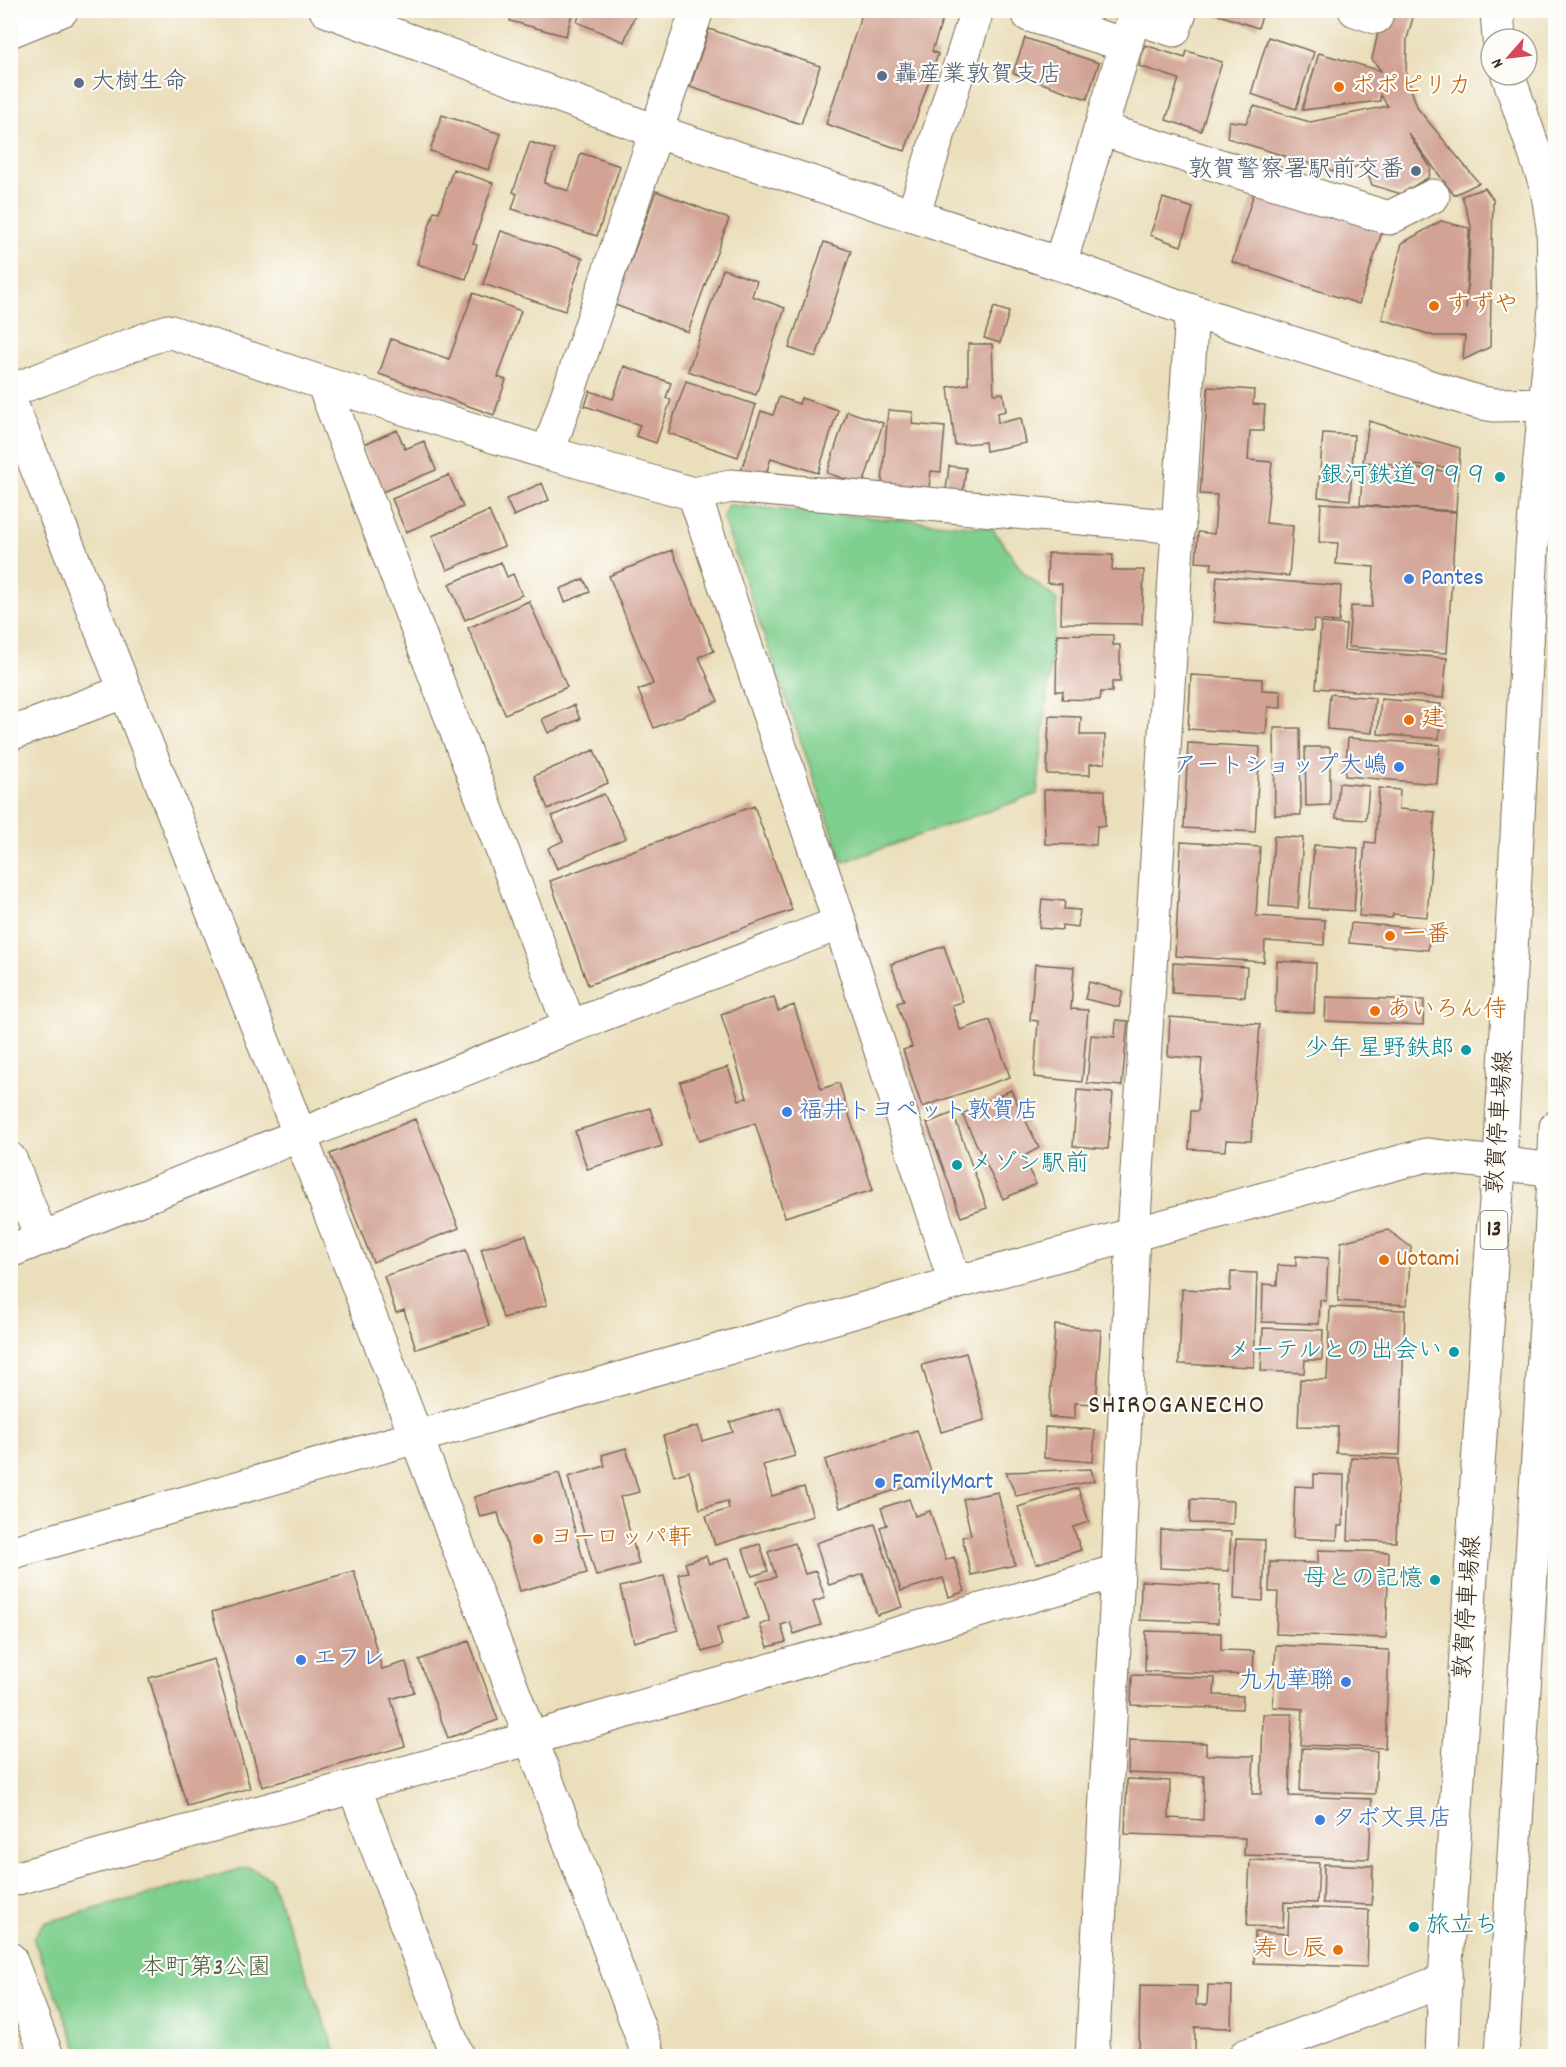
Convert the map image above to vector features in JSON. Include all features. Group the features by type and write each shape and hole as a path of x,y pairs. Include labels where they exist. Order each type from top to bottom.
{"street":[{"path":"10,31 62,10"},
{"path":"326,10 658,132 1060,264 1192,311 1477,402 1494,405 1550,404"},
{"path":"548,453 658,132 697,10"},
{"path":"914,216 977,10"},
{"path":"1029,15 1174,30 1181,10"},
{"path":"1497,10 1498,27"},
{"path":"1060,264 1132,24"},
{"name":"敦賀停車場線","path":"1442,2056 1493,1233 1500,1163 1532,548 1550,404 1555,308 1553,227 1547,188 1512,87"},
{"path":"1100,129 1389,218 1433,196"},
{"path":"1092,2056 1134,1234 1192,311"},
{"path":"10,391 168,331 323,383 548,453 694,494 731,486 1179,526"},
{"path":"323,383 570,1027"},
{"path":"10,401 301,1134 532,1738 649,2056"},
{"path":"694,494 840,923 955,1283"},
{"path":"10,734 126,691"},
{"path":"10,1251 570,1027 840,923"},
{"path":"1503,2056 1556,1127"},
{"path":"10,1553 955,1283 1426,1155 1554,1170"},
{"path":"10,1159 42,1239"},
{"path":"10,1880 532,1738 1118,1571"},
{"path":"354,1787 457,2056"},
{"path":"10,1959 47,2056"},
{"path":"1245,2056 1445,1980"}],"green space":[{"path":"728,505 992,528 1023,572 1057,600 1037,794 843,862 723,518"},
{"name":"本町第3公園","path":"248,1867 270,1878 337,2056 81,2056 33,1938 44,1923"}],"building":[{"path":"513,10 573,10 566,36 510,21"},
{"path":"581,10 637,10 624,42 577,22"},
{"path":"863,10 920,10 943,18 932,51 938,54 905,151 826,124"},
{"path":"1204,10 1264,10 1258,28"},
{"path":"1383,10 1415,10 1407,39 1406,75 1418,109 1479,183 1454,195 1408,133 1431,168 1429,177 1401,194 1372,185 1364,164 1339,173 1227,138 1229,121 1246,123 1254,106 1310,122 1388,106 1380,95 1380,101 1302,110 1319,53 1381,71 1372,59"},
{"path":"709,29 820,66 801,124 690,87"},
{"path":"1268,37 1314,52 1296,109 1251,94"},
{"path":"1025,38 1099,63 1087,99 1013,73"},
{"path":"1145,45 1185,58 1187,51 1222,62 1201,131 1166,120 1179,79 1139,66"},
{"path":"442,115 501,134 489,170 430,151"},
{"path":"530,142 555,150 544,183 569,191 581,153 620,166 597,236 512,209 517,194 513,192"},
{"path":"453,169 493,183 473,244 477,245 466,279 417,264 434,211 439,212"},
{"path":"1485,188 1493,199 1490,347 1463,360 1465,336 1434,336 1382,319 1402,243 1441,221 1469,228 1466,310 1471,226 1462,196"},
{"path":"1255,190 1382,232 1359,304 1232,262"},
{"path":"656,191 729,219 688,332 615,305"},
{"path":"1163,198 1193,208 1181,246 1150,235"},
{"path":"501,231 583,258 565,311 483,284"},
{"path":"824,242 851,251 816,357 789,348"},
{"path":"723,269 757,281 752,296 785,308 756,395 688,371"},
{"path":"473,293 521,311 498,377 506,380 494,415 379,374 391,339 449,359"},
{"path":"994,307 1009,312 1000,343 984,338"},
{"path":"968,344 992,344 994,394 1003,393 1006,411 997,413 998,423 1021,418 1026,443 986,451 985,442 955,445 948,387 968,384"},
{"path":"624,366 671,383 666,398 671,400 656,443 636,436 640,425 585,406 590,391 613,399"},
{"path":"686,381 756,405 738,457 668,433"},
{"path":"1208,387 1254,390 1253,404 1265,405 1263,431 1250,431 1248,460 1272,462 1266,523 1293,526 1289,576 1211,569 1212,563 1196,562 1198,532 1214,534 1217,495 1200,494"},
{"path":"779,397 799,404 801,398 838,410 818,473 771,458 765,478 741,471 761,411 773,415"},
{"path":"888,410 913,412 912,424 945,427 941,472 931,471 929,488 882,484"},
{"path":"847,411 883,423 863,485 827,473"},
{"path":"1369,421 1460,448 1459,468 1363,462"},
{"path":"397,430 405,449 424,441 436,470 382,492 362,445"},
{"path":"1323,433 1354,435 1350,500 1318,497"},
{"path":"1363,465 1458,472 1456,511 1360,505"},
{"path":"949,466 966,468 963,493 946,490"},
{"path":"449,475 463,507 406,532 392,499"},
{"path":"542,483 549,500 514,516 506,499"},
{"path":"1321,503 1456,512 1447,653 1348,647 1351,606 1372,607 1374,567 1336,564 1338,543 1319,542"},
{"path":"489,511 504,546 447,570 432,536"},
{"path":"672,550 714,651 699,657 718,701 654,728 638,690 653,684 609,576"},
{"path":"1048,553 1113,555 1112,570 1144,570 1142,624 1061,623 1062,584 1047,583"},
{"path":"501,562 507,577 513,574 522,595 465,620 449,584"},
{"path":"1217,576 1341,586 1339,622 1314,620 1313,631 1214,622"},
{"path":"584,579 590,592 565,602 560,589"},
{"path":"529,601 567,687 505,714 468,628"},
{"path":"1321,623 1346,625 1344,650 1447,658 1443,698 1316,688"},
{"path":"1057,634 1113,635 1113,645 1120,645 1120,682 1112,682 1112,692 1101,692 1100,700 1062,699 1063,691 1056,691"},
{"path":"1191,675 1262,679 1262,690 1281,691 1281,708 1268,707 1266,734 1188,729"},
{"path":"1330,694 1375,698 1372,733 1327,729"},
{"path":"1381,699 1441,704 1439,739 1378,734"},
{"path":"574,705 580,719 548,733 542,719"},
{"path":"1049,716 1081,717 1080,735 1105,735 1105,763 1090,764 1090,775 1047,774"},
{"path":"1274,728 1300,728 1301,815 1275,815"},
{"path":"1348,738 1440,745 1437,784 1345,776"},
{"path":"1188,743 1260,747 1255,832 1184,828"},
{"path":"1305,747 1330,747 1330,805 1306,806"},
{"path":"594,750 608,783 548,809 534,776"},
{"path":"1339,783 1369,786 1366,820 1336,818"},
{"path":"1379,788 1400,790 1399,809 1435,812 1427,917 1393,914 1392,918 1359,916 1365,842 1375,843"},
{"path":"1044,790 1105,790 1105,826 1097,826 1096,845 1045,844"},
{"path":"604,794 626,838 557,869 548,848 563,841 552,816"},
{"path":"754,806 792,910 588,985 550,881"},
{"path":"1274,836 1303,838 1298,908 1269,906"},
{"path":"1181,842 1260,847 1256,916 1325,920 1324,945 1265,941 1264,962 1175,956"},
{"path":"1314,845 1358,848 1354,911 1309,908"},
{"path":"1042,899 1065,901 1064,909 1080,910 1078,927 1062,925 1062,930 1039,928"},
{"path":"1351,923 1430,929 1428,950 1349,943"},
{"path":"944,946 963,1002 952,1005 960,1030 990,1020 1010,1077 922,1107 903,1050 912,1047 897,1003 904,1001 891,964"},
{"path":"1277,961 1316,963 1314,1013 1275,1012"},
{"path":"1173,963 1247,967 1245,997 1172,993"},
{"path":"1035,964 1074,967 1071,1009 1088,1010 1082,1082 1034,1077 1038,1021 1030,1020"},
{"path":"1089,982 1123,991 1119,1007 1085,999"},
{"path":"774,997 778,1011 794,1005 821,1089 839,1083 873,1190 785,1217 755,1123 699,1141 680,1082 728,1067 739,1100 747,1098 721,1014"},
{"path":"1326,997 1424,1000 1423,1025 1325,1021"},
{"path":"1170,1017 1260,1024 1251,1141 1226,1140 1225,1151 1189,1149 1191,1111 1198,1111 1202,1059 1168,1056"},
{"path":"1116,1020 1128,1021 1122,1086 1087,1083 1091,1035 1115,1037"},
{"path":"1011,1090 1039,1148 1022,1157 1036,1184 1003,1199 962,1114"},
{"path":"1077,1090 1113,1093 1108,1149 1073,1146"},
{"path":"650,1108 662,1146 587,1169 575,1131"},
{"name":"メゾン駅前","path":"953,1113 987,1208 961,1217 927,1123"},
{"path":"415,1119 459,1228 373,1262 330,1154"},
{"path":"1388,1230 1411,1247 1407,1305 1338,1301 1341,1242"},
{"path":"526,1235 547,1305 503,1318 481,1249"},
{"path":"466,1250 489,1326 416,1349 404,1310 396,1313 384,1276"},
{"path":"1296,1256 1328,1258 1326,1301 1320,1300 1319,1324 1262,1322 1263,1284 1277,1285 1278,1265 1296,1266"},
{"path":"1231,1272 1257,1273 1254,1367 1179,1364 1182,1289 1230,1291"},
{"path":"1330,1307 1405,1310 1400,1455 1336,1453 1338,1427 1298,1426 1300,1379 1327,1380"},
{"path":"1055,1325 1101,1330 1096,1404 1075,1403 1075,1419 1049,1417"},
{"path":"1263,1328 1323,1330 1322,1360 1305,1360 1304,1373 1261,1371"},
{"path":"966,1353 985,1420 941,1432 922,1365"},
{"path":"780,1407 795,1456 763,1465 772,1496 804,1487 813,1516 715,1545 706,1516 729,1509 727,1501 700,1509 689,1471 674,1476 663,1436 698,1426 702,1441 733,1432 730,1422"},
{"path":"1045,1427 1095,1430 1093,1462 1044,1458"},
{"path":"917,1430 933,1478 840,1508 825,1460"},
{"path":"626,1448 639,1492 620,1497 639,1564 596,1576 568,1477 605,1466 602,1455"},
{"path":"1351,1457 1399,1459 1396,1542 1348,1540"},
{"path":"1091,1469 1094,1481 1016,1496 1006,1472"},
{"path":"559,1473 587,1573 520,1591 498,1513 480,1517 474,1497"},
{"path":"1314,1474 1344,1475 1343,1526 1338,1526 1337,1540 1293,1538 1295,1486 1314,1487"},
{"path":"1078,1488 1089,1522 1073,1527 1081,1550 1036,1564 1018,1507"},
{"path":"998,1492 1015,1565 971,1575 962,1537 971,1535 963,1499"},
{"path":"909,1499 915,1516 930,1511 946,1560 954,1557 965,1591 949,1597 943,1578 901,1591 880,1527 887,1525 881,1508"},
{"path":"1191,1499 1234,1501 1233,1524 1190,1523"},
{"path":"875,1524 902,1607 877,1615 863,1574 829,1585 816,1543"},
{"path":"1161,1530 1231,1532 1229,1571 1160,1568"},
{"path":"1236,1539 1265,1540 1263,1601 1234,1599"},
{"path":"795,1543 805,1574 816,1571 825,1598 813,1602 821,1625 794,1634 790,1622 781,1625 786,1642 768,1647 760,1625 770,1621 757,1582 776,1577 768,1552"},
{"path":"760,1544 768,1571 752,1576 743,1549"},
{"path":"1318,1550 1389,1552 1386,1638 1276,1634 1278,1592 1269,1592 1270,1562 1318,1563"},
{"path":"706,1556 709,1564 729,1558 748,1618 717,1628 722,1646 702,1652 678,1574 688,1572 685,1563"},
{"path":"354,1571 382,1669 406,1662 414,1692 391,1699 405,1746 262,1787 212,1612"},
{"path":"664,1576 678,1630 634,1642 620,1587"},
{"path":"1141,1581 1220,1585 1218,1623 1140,1620"},
{"path":"1146,1631 1221,1633 1221,1650 1254,1651 1253,1675 1145,1671"},
{"path":"469,1641 498,1720 448,1738 419,1660"},
{"path":"1276,1645 1389,1650 1385,1748 1301,1745 1303,1709 1273,1707"},
{"path":"214,1659 250,1788 187,1806 149,1678"},
{"path":"1132,1675 1215,1678 1214,1695 1243,1696 1242,1709 1131,1705"},
{"path":"1263,1714 1292,1714 1289,1796 1372,1799 1369,1859 1244,1855 1245,1838 1125,1834 1127,1779 1170,1781 1169,1818 1203,1820 1204,1776 1128,1773 1129,1740 1206,1743 1206,1755 1254,1756 1252,1794 1261,1794"},
{"path":"1302,1748 1377,1751 1375,1794 1300,1791"},
{"path":"1250,1860 1319,1863 1317,1903 1284,1902 1283,1927 1247,1926"},
{"path":"1324,1864 1373,1866 1372,1905 1323,1903"},
{"path":"1289,1907 1369,1910 1367,1967 1254,1963 1255,1932 1288,1934"},
{"path":"1140,1985 1197,1986 1196,2005 1207,2005 1208,1985 1232,1986 1231,2028 1195,2027 1195,2053 1139,2052"}],"place":[{"name":"轟産業敦賀支店","path":"882,76"},
{"name":"大樹生命","path":"79,83"},
{"name":"ポポピリカ","path":"1339,87"},
{"name":"敦賀警察署駅前交番","path":"1416,171"},
{"name":"すずや","path":"1434,306"},
{"name":"銀河鉄道９９９","path":"1500,477"},
{"name":"Pantes","path":"1409,579"},
{"name":"建","path":"1409,720"},
{"name":"アートショップ大嶋","path":"1399,767"},
{"name":"一番","path":"1390,936"},
{"name":"あいろん侍","path":"1375,1011"},
{"name":"少年 星野鉄郎","path":"1466,1050"},
{"name":"福井トヨペット敦賀店","path":"787,1112"},
{"name":"メゾン駅前","path":"957,1165"},
{"name":"Uotami","path":"1384,1260"},
{"name":"メーテルとの出会い","path":"1454,1352"},
{"name":"FamilyMart","path":"880,1483"},
{"name":"ヨーロッパ軒","path":"538,1539"},
{"name":"母との記憶","path":"1435,1580"},
{"name":"エフレ","path":"301,1660"},
{"name":"九九華聯","path":"1346,1682"},
{"name":"タボ文具店","path":"1320,1820"},
{"name":"旅立ち","path":"1414,1927"},
{"name":"寿し辰","path":"1338,1950"}],"district":[{"name":"SHIROGANECHO","path":"1177,1406"}]}
